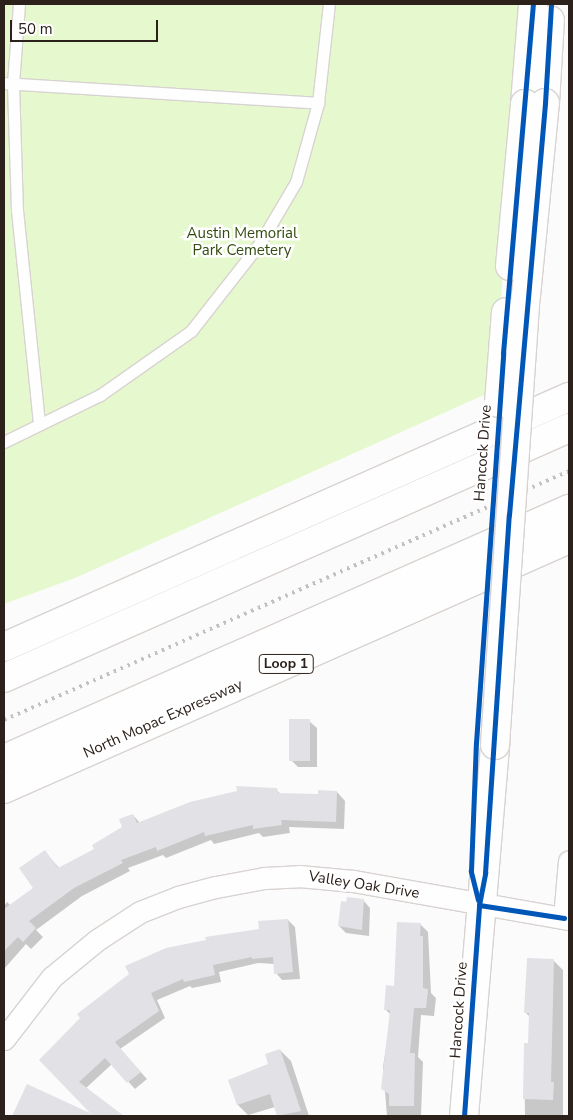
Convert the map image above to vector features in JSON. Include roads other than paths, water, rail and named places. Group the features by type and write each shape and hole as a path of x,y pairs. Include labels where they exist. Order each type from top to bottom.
{"main road":[{"name":"Hancock Drive","path":"533,4 535,104"},
{"name":"Hancock Drive","path":"464,1116 479,904 471,871 485,744 501,372 535,104 551,4"},
{"path":"4,647 569,397"},
{"path":"4,678 569,428"},
{"path":"4,759 569,510"},
{"name":"North Mopac Expressway","path":"4,789 569,539"}],"street":[{"path":"567,918 569,862"},
{"name":"Valley Oak Drive","path":"4,1039 52,977 97,940 140,912 178,896 264,878 299,876 353,881 567,918"}],"lane":[{"path":"20,4 8,84 17,210 39,423"},
{"path":"4,442 39,423 100,395 191,331 260,243 296,182 318,104 329,4"},
{"path":"8,84 318,104"}],"railway":[{"path":"4,720 569,471"}],"park label":[{"name":"Austin Memorial Park Cemetery","path":"242,242"}]}
